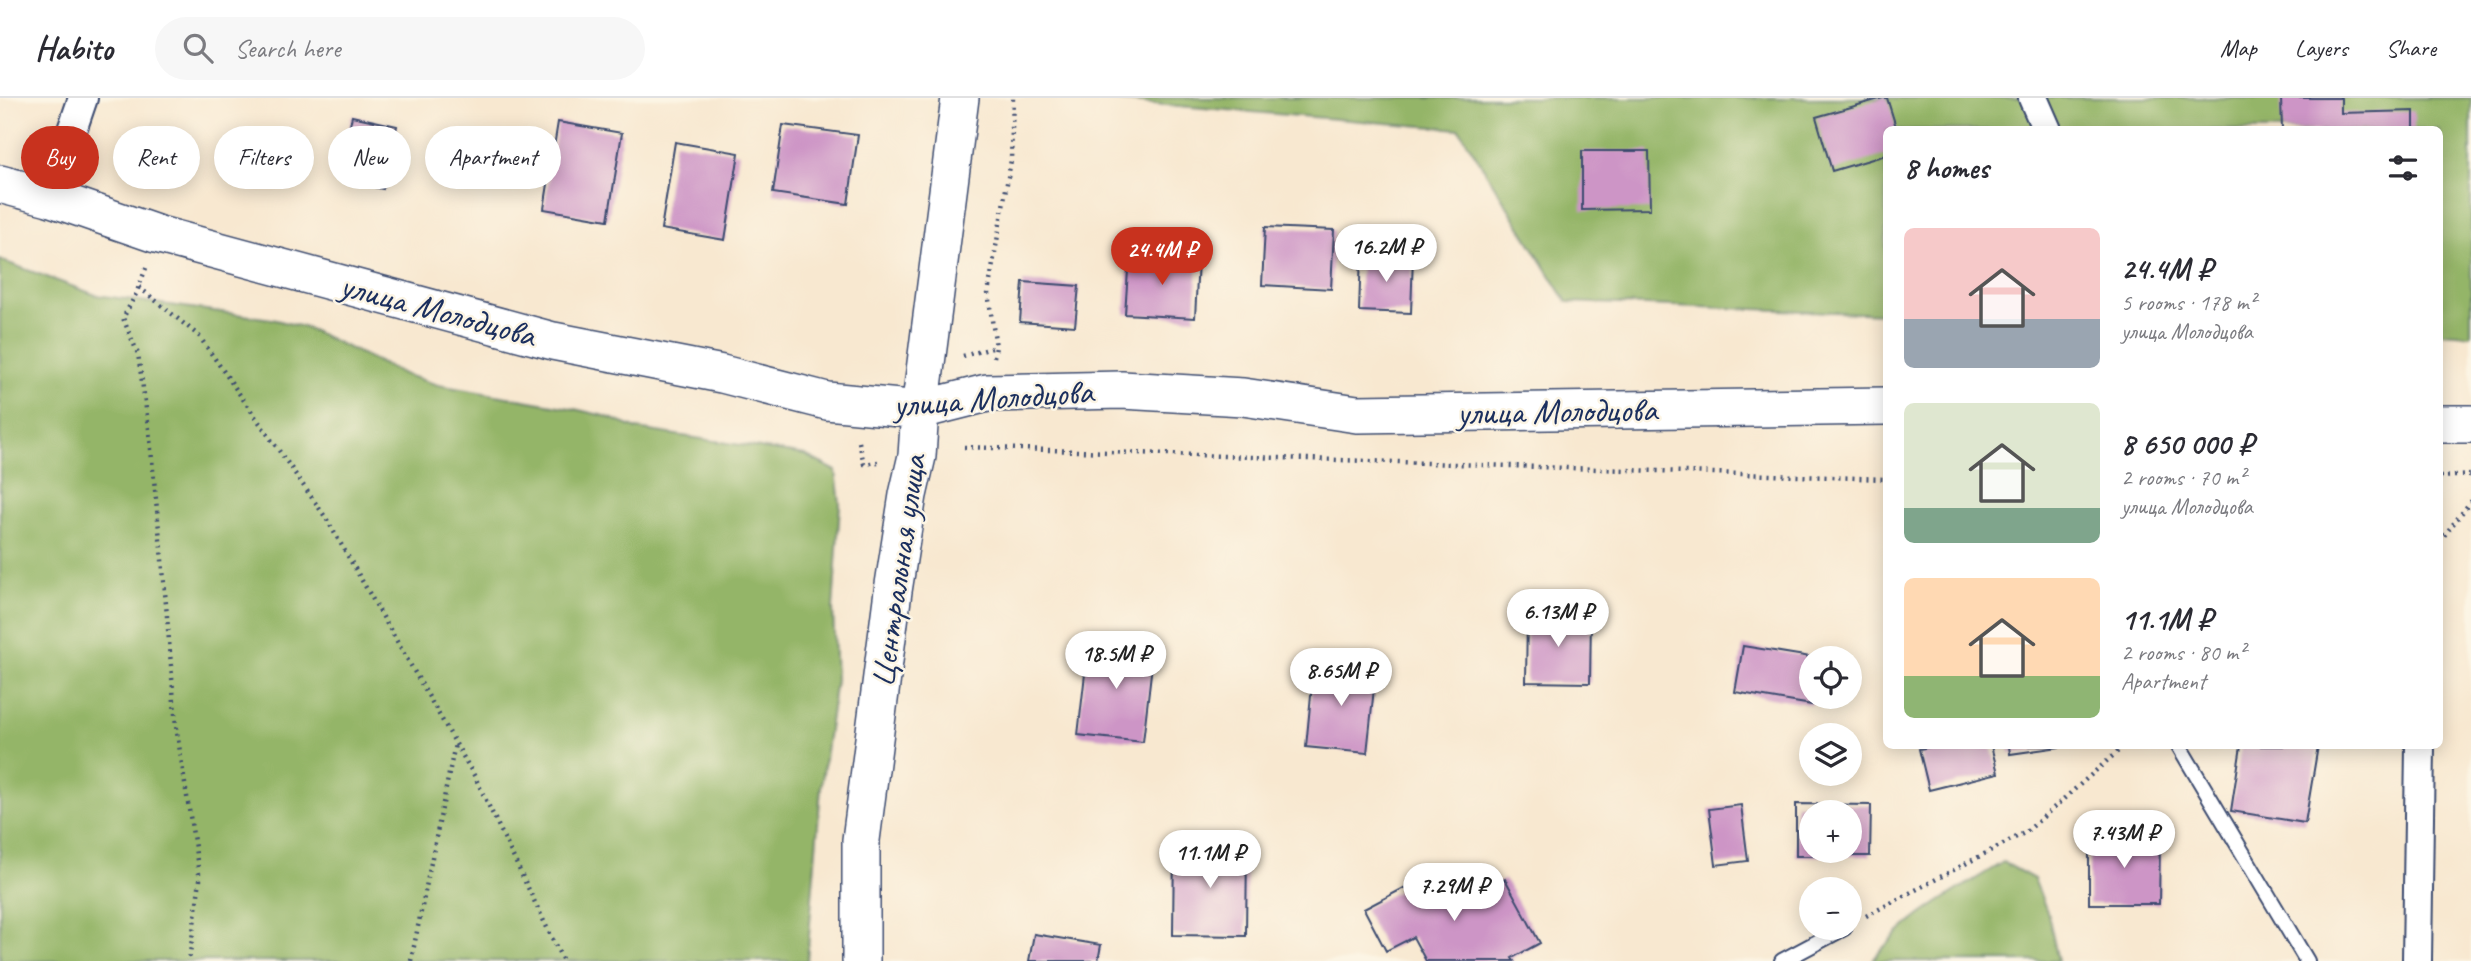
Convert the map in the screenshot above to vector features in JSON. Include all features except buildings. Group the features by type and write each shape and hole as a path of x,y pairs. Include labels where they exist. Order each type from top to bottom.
{"street":[{"path":"49,197 83,98"},
{"name":"Центральная улица","path":"861,961 861,840 893,591 917,456 920,410 960,98"},
{"path":"2034,98 2046,126"},
{"name":"улица Молодцова","path":"0,184 49,197 156,234 552,341 722,374 827,401 920,410 987,393 1122,390 1243,397 1357,414 1883,405"},
{"path":"2443,424 2471,424"},
{"path":"2417,961 2420,749"}],"lane":[{"path":"2181,749 2307,961"},
{"path":"1782,961 1821,940"}],"path":[{"path":"987,393 996,347 988,292 1010,160 1013,98"},
{"path":"143,277 123,318 138,354 149,429 176,726 200,880 189,961"},
{"path":"139,287 199,336 318,506 475,777 563,961"},
{"path":"964,447 1883,480"},
{"path":"2443,477 2471,475"},
{"path":"2443,537 2471,501"},
{"path":"411,961 456,743"},
{"path":"1862,918 2026,832 2120,749"}],"green space":[{"path":"1081,98 2471,98 2471,335 2443,333 2443,126 1883,126 1883,314 1567,302 1459,129"},
{"path":"0,260 96,295 272,319 307,328 403,374 438,385 570,408 605,416 637,429 805,455 836,471 840,504 833,609 836,680 821,787 807,961 0,961"},
{"path":"2003,862 2034,879 2048,914 2058,961 1872,961 1885,945 1916,918"}]}
